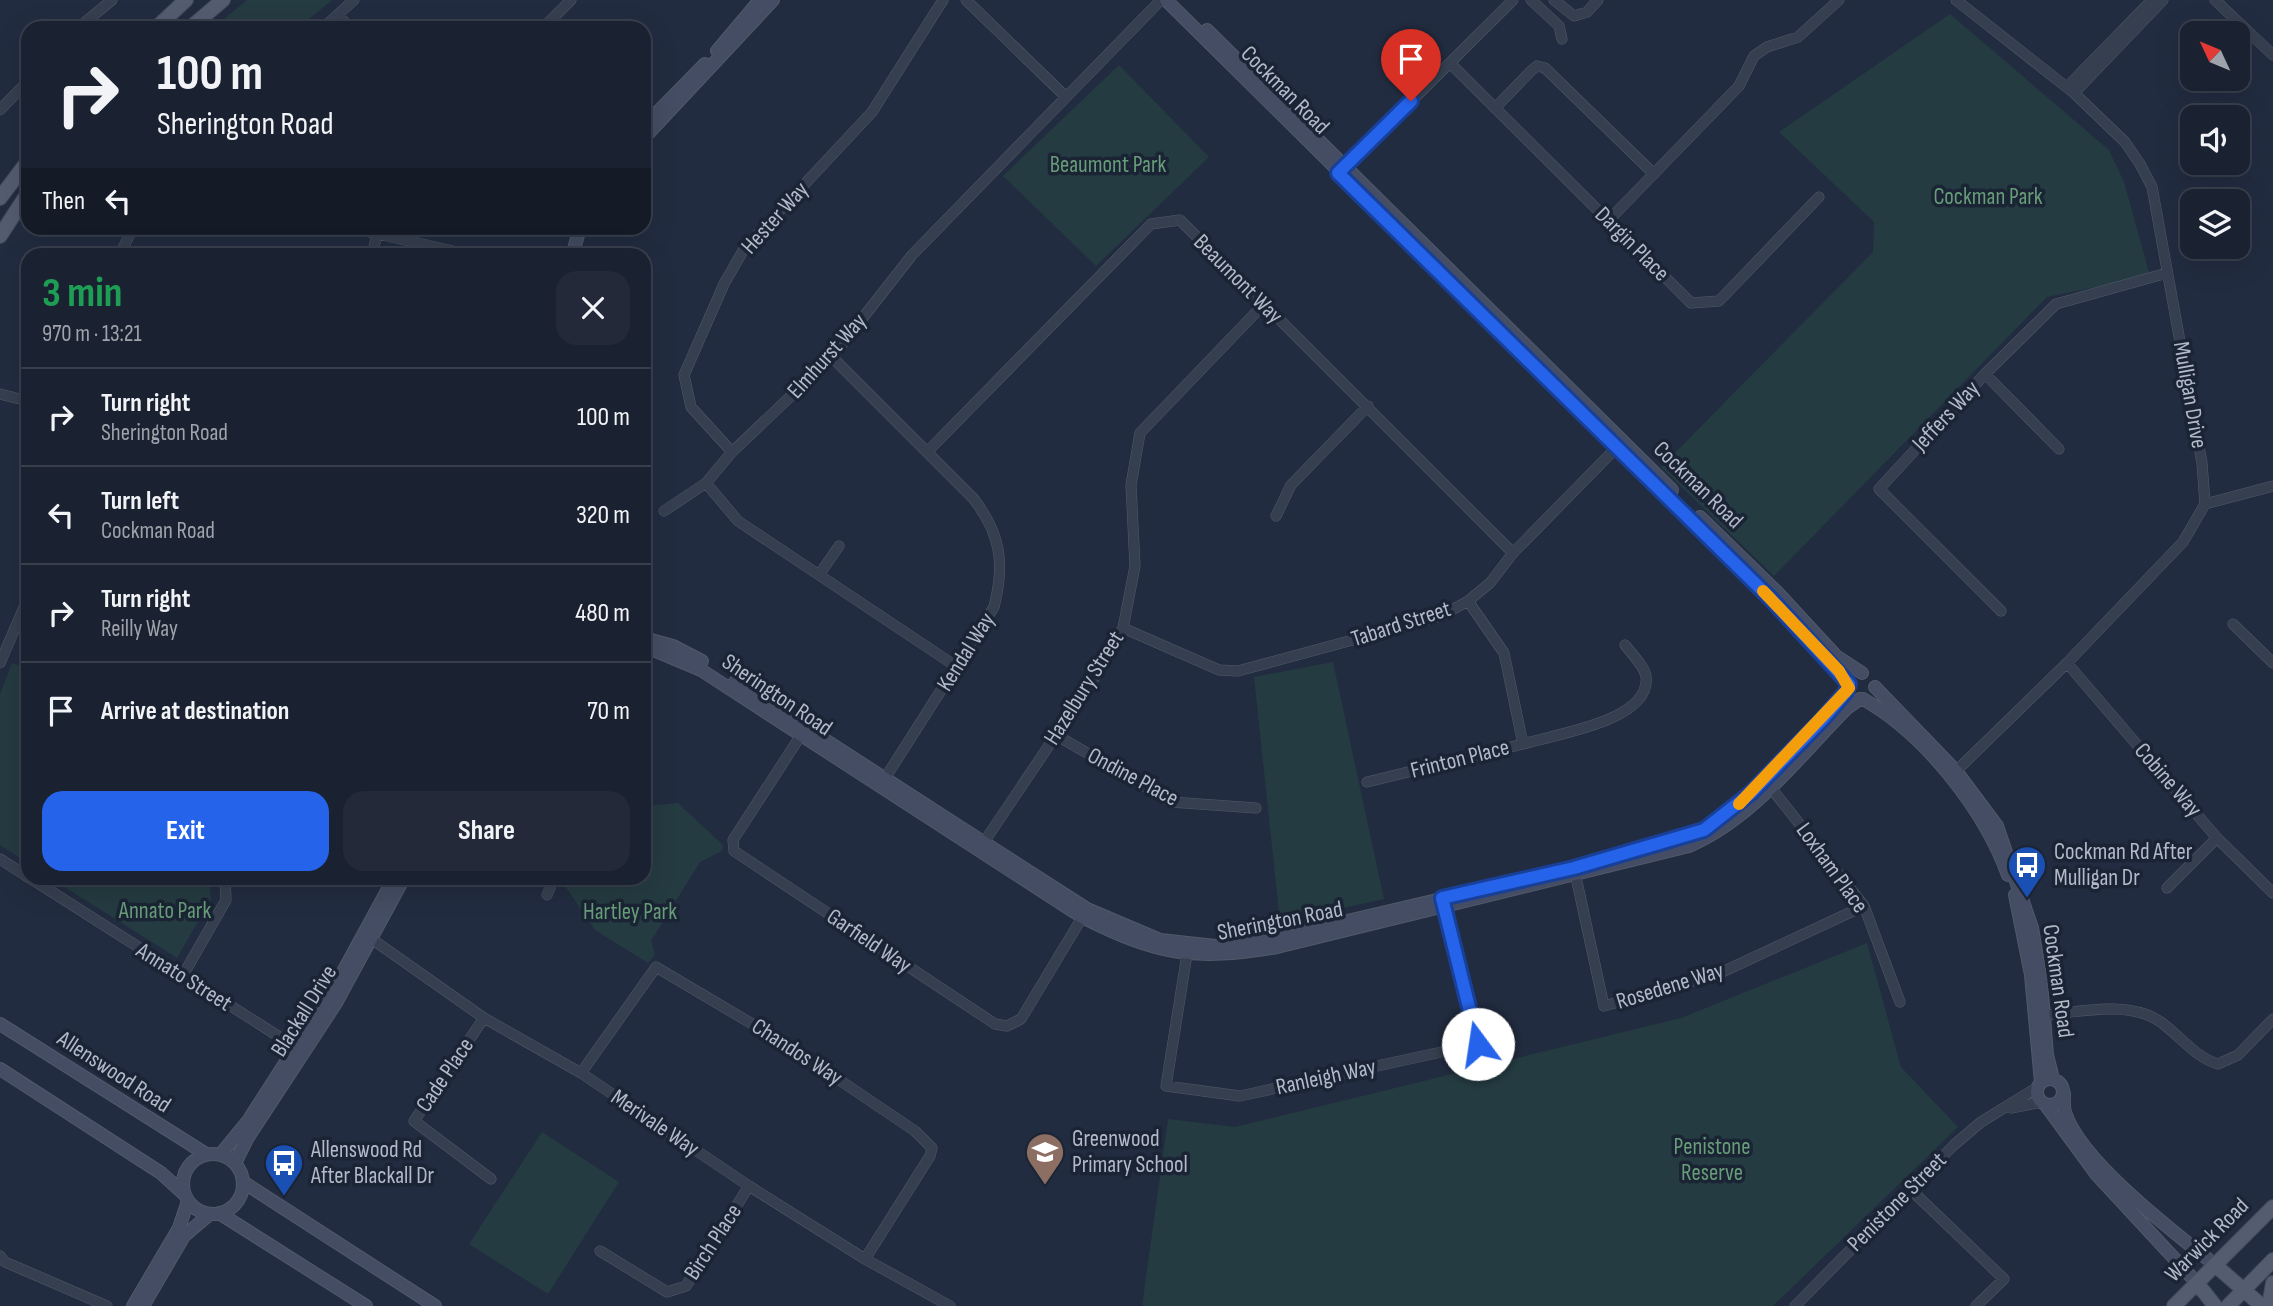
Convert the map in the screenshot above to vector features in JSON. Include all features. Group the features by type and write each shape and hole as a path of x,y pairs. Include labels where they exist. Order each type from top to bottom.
{"main road":[{"path":"164,21 186,0"},
{"path":"198,21 223,0"},
{"path":"651,120 715,53 760,0"},
{"path":"651,131 720,60 773,0"},
{"name":"Cockman Road","path":"1166,0 1620,444 1777,592 1836,656 1862,673"},
{"name":"Cockman Road","path":"1177,0 1341,170"},
{"path":"0,198 21,170"},
{"path":"0,236 21,204"},
{"name":"Cockman Road","path":"1620,444 1771,599 1849,686"},
{"name":"Sherington Road","path":"651,640 673,646 696,658 980,848 1141,945 1228,954 1277,947 1443,902 1702,840 1734,821 1849,686"},
{"name":"Sherington Road","path":"651,649 701,670 804,732"},
{"path":"1862,673 1871,677 1875,687 1872,695 1862,699 1849,686 1853,676 1862,673"},
{"name":"Cockman Road","path":"1875,687 1997,826 2008,850 2032,928 2044,1083"},
{"name":"Cockman Road","path":"1862,699 1885,713 1953,774"},
{"name":"Sherington Road","path":"1768,784 1822,732 1862,699"},
{"name":"Blackall Drive","path":"368,937 391,885"},
{"name":"Blackall Drive","path":"235,1163 300,1049 400,885"},
{"name":"Allenswood Road","path":"0,1024 205,1154"},
{"name":"Blackall Drive","path":"220,1154 248,1121 300,1049"},
{"path":"0,1069 161,1173 196,1209 215,1214 366,1306"},
{"path":"2216,1306 2098,1175 2038,1096 2044,1083 2060,1083 2064,1093 2065,1113 2078,1138 2097,1161 2262,1306"},
{"path":"2044,1103 2057,1103 2064,1093"},
{"path":"132,1306 179,1228 186,1198 185,1171 194,1160 205,1154 220,1154 235,1163 243,1182 435,1306"},
{"path":"143,1306 184,1236 215,1214 236,1204 243,1182"},
{"name":"Warwick Road","path":"2174,1306 2273,1207"},
{"path":"2228,1306 2273,1260"},
{"path":"2269,1306 2273,1283"}],"street":[{"path":"86,21 112,0"},
{"path":"331,21 354,0"},
{"path":"550,21 571,0"},
{"name":"Hester Way","path":"732,452 691,407 684,375 724,284 744,249 872,113 943,0"},
{"path":"966,0 1066,97"},
{"name":"Elmhurst Way","path":"706,483 732,452 832,357 912,255 1161,0"},
{"path":"1341,170 1513,0"},
{"path":"1531,0 1559,26 1562,39"},
{"path":"1554,0 1574,16 1587,12 1598,0"},
{"path":"1608,221 1739,86 1754,56 1767,47 1798,37 1838,0"},
{"name":"Mulligan Drive","path":"1957,0 2070,90 2125,142 2152,187 2202,463 2205,504"},
{"path":"2070,90 2151,0"},
{"path":"2070,90 2163,0"},
{"path":"2215,0 2273,55"},
{"path":"338,15 344,21"},
{"name":"Dargin Place","path":"1450,63 1691,303 1719,301 1819,197"},
{"path":"1495,108 1537,66 1545,68 1654,174"},
{"path":"0,110 21,88"},
{"name":"Beaumont Way","path":"928,451 1151,224 1180,220 1263,306 1368,406 1513,552"},
{"path":"381,235 439,248"},
{"name":"Jeffers Way","path":"2001,611 1879,489 1985,374 2056,304 2167,274"},
{"name":"Hazelbury Street","path":"980,848 1056,735 1123,628 1135,566 1131,485 1140,433 1263,306"},
{"name":"Kendal Way","path":"832,357 928,451 984,511 999,545 1002,576 994,607 883,783"},
{"path":"1985,374 2059,449"},
{"path":"0,394 21,399"},
{"path":"1276,516 1291,485 1368,406"},
{"name":"Tabard Street","path":"1123,628 1219,670 1238,671 1441,616 1468,601 1490,583 1513,552 1620,444"},
{"path":"664,511 706,483 738,521 957,667"},
{"path":"1953,774 2067,663 2183,542 2205,504 2273,486"},
{"path":"819,575 839,547"},
{"name":"Frinton Place","path":"1367,782 1523,744 1504,653 1468,601"},
{"path":"0,663 21,614"},
{"path":"2233,624 2273,663"},
{"path":"1523,744 1622,716 1637,703 1646,691 1646,673 1625,645"},
{"name":"Cobine Way","path":"2067,663 2217,838 2273,894"},
{"name":"Garfield Way","path":"804,732 733,840 734,851 995,1024 1007,1026 1021,1020 1085,913"},
{"name":"Ondine Place","path":"1056,735 1171,802 1256,808"},
{"name":"Loxham Place","path":"1768,784 1864,906 1900,1002"},
{"path":"2167,888 2217,838"},
{"name":"Annato Street","path":"0,859 21,873"},
{"name":"Rosedene Way","path":"1575,872 1604,1006 1718,974 1864,906"},
{"name":"Annato Street","path":"40,885 300,1049"},
{"path":"182,977 226,901 225,885"},
{"path":"547,895 551,885"},
{"name":"Ranleigh Way","path":"1188,950 1166,1086 1240,1096 1478,1044 1443,902"},
{"name":"Merivale Way","path":"368,937 484,1018 581,1073 749,1186 930,1302 950,1306"},
{"name":"Chandos Way","path":"581,1073 656,967 786,1044 915,1131 932,1148 930,1156 865,1259"},
{"path":"2040,1016 2119,1010 2145,1013 2177,1034 2204,1060 2218,1064 2238,1055 2273,1019"},
{"name":"Cade Place","path":"484,1018 414,1121 491,1179"},
{"name":"Penistone Street","path":"1795,1306 1909,1188 1981,1122 2007,1109 2044,1083"},
{"name":"Penistone Street","path":"2007,1109 2044,1103"},
{"name":"Birch Place","path":"600,1251 667,1292 686,1286 749,1186"},
{"path":"1909,1188 2004,1279 1976,1306"},
{"path":"0,1256 5,1262 107,1306"}],"green space":[{"path":"247,0 332,0 306,21 222,21"},
{"name":"Cockman Park","path":"1950,14 2109,150 2124,182 2150,276 2047,297 1774,576 1661,467 1873,252 1874,222 1779,132"},
{"name":"Beaumont Park","path":"1119,65 1209,157 1096,266 1003,176"},
{"path":"1333,662 1384,899 1280,922 1254,677"},
{"path":"12,663 21,666 21,858 0,845 0,694"},
{"name":"Hartley Park","path":"678,803 723,845 722,851 700,862 651,941 655,955 648,963 595,930 564,885 651,885 651,805"},
{"name":"Annato Park","path":"61,885 210,885 211,899 177,958"},
{"name":"Penistone Reserve","path":"1867,943 1901,1067 1958,1127 1773,1306 1142,1306 1168,1119 1235,1127 1681,1018"},
{"path":"542,1132 619,1182 548,1294 469,1244"}],"slow traffic":[{"path":"1739,804 1822,720 1849,688 1839,671 1763,591"}],"place":[{"name":"Cockman Rd After Mulligan Dr","path":"2027,899"},
{"name":"Greenwood Primary School","path":"1045,1186"},
{"name":"Allenswood Rd After Blackall Dr","path":"284,1197"}],"route":[{"path":"1411,101 1338,173 1771,599 1849,684 1846,692 1822,720 1751,793 1721,820 1704,830 1574,868 1442,898 1478,1044"}]}
